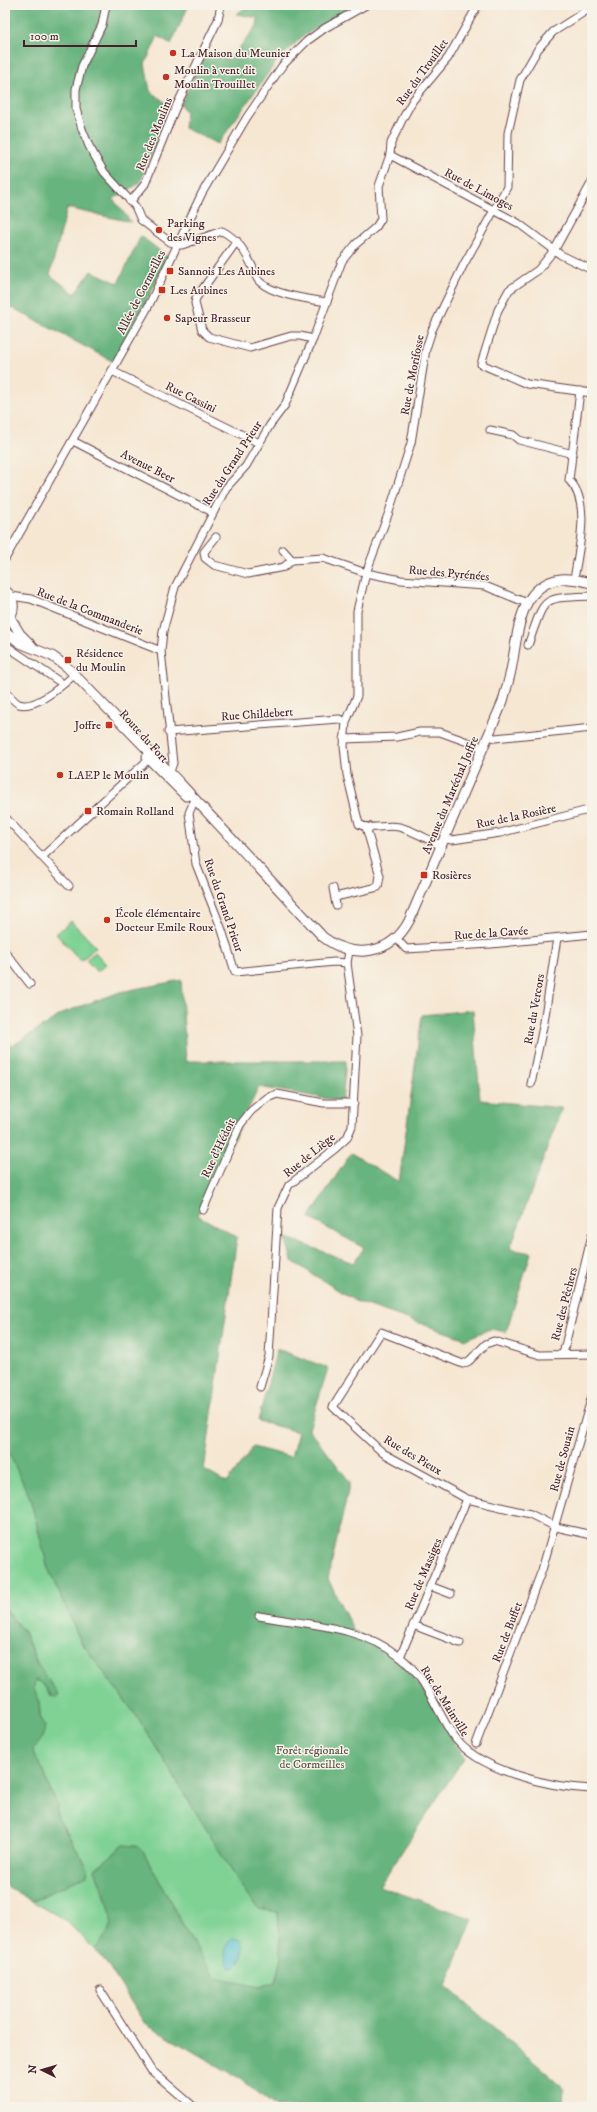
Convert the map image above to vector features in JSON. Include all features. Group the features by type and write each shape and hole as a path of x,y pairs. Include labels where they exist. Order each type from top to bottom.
{"street":[{"path":"106,5 102,26 82,66 76,89 76,109 82,129 104,172 135,206 141,220 170,242 182,245 218,232 230,235 237,241 248,256 259,282 270,289 327,302"},
{"name":"Rue des Moulins","path":"130,202 145,184 175,109 218,20 221,5"},
{"name":"Allée de Cormeilles","path":"5,559 154,296 202,193 228,146 282,66 307,41 325,28 366,5"},
{"name":"Rue du Trouillet","path":"390,155 392,143 413,100 448,58 478,5"},
{"name":"Rue de Morifosse","path":"335,897 378,887 380,876 366,827 359,824 352,801 346,775 344,739 346,722 358,696 357,611 366,573 389,512 411,443 426,350 432,330 464,264 507,187 508,133 520,80 538,49 553,32 592,8"},
{"name":"Rue de Limoges","path":"390,155 518,223 555,249 561,255 592,270"},
{"name":"Rue du Grand Prieur","path":"169,776 173,763 168,732 161,651 163,631 174,586 226,488 246,466 259,443 285,405 313,340 342,261 356,244 376,227 381,219 379,186 390,155"},
{"path":"592,182 555,249 538,270 509,290 498,310 481,364 527,384 592,393"},
{"path":"237,241 196,298 195,303 202,330 209,337 244,348 250,348 291,336 300,336 313,340"},
{"name":"Rue Cassini","path":"112,371 259,443"},
{"path":"574,580 582,510 579,493 569,480 580,391"},
{"path":"490,430 513,435 519,440 573,454"},
{"name":"Avenue Beer","path":"73,441 212,512"},
{"path":"216,538 204,555 209,562 214,565 244,573 255,574 284,567 292,560 283,550"},
{"path":"198,541 209,546"},
{"name":"Rue des Pyrénées","path":"292,560 323,558 366,573 427,583 485,586 527,602"},
{"name":"Avenue du Maréchal Joffre","path":"179,782 194,801 318,932 335,945 350,951 373,950 387,944 396,938 409,921 489,736 506,690 519,621 527,602 538,590 550,582 561,579 592,583"},
{"path":"8,593 13,609 8,620"},
{"name":"Rue de la Commanderie","path":"8,593 31,599 161,651"},
{"path":"528,645 542,606 550,599 592,596"},
{"name":"Route du Fort","path":"8,620 34,648"},
{"name":"Route du Fort","path":"5,631 20,643 34,648 59,661 90,691 169,776 183,794"},
{"path":"5,645 63,684"},
{"path":"5,692 17,703 26,705 54,692 74,675"},
{"name":"Rue Childebert","path":"168,732 339,720 346,722"},
{"path":"489,736 495,738 592,728"},
{"path":"344,739 440,732 484,748"},
{"path":"42,857 153,759"},
{"name":"Route du Fort","path":"169,776 179,782"},
{"name":"Avenue du Maréchal Joffre","path":"183,794 194,801"},
{"name":"Rue du Grand Prieur","path":"194,801 189,813 196,864 222,930 235,972 334,962 347,963"},
{"name":"Rue de la Rosière","path":"443,842 500,833 592,809"},
{"path":"5,817 69,886"},
{"path":"366,827 386,825 400,827 443,842"},
{"path":"333,888 336,905"},
{"name":"Rue de la Cavée","path":"396,938 406,949 592,934"},
{"name":"Rue du Vercors","path":"531,1084 544,1022 557,938"},
{"path":"347,963 350,951"},
{"path":"5,952 30,984"},
{"name":"Rue de Liège","path":"260,1387 269,1356 278,1208 288,1185 347,1138 352,1126 357,1036 347,963"},
{"name":"Rue d'Hédoit","path":"203,1210 240,1125 251,1111 267,1098 277,1094 324,1102 354,1103"},
{"name":"Rue des Pêchers","path":"563,1354 592,1235"},
{"name":"Rue des Pieux","path":"563,1354 540,1354 494,1340 486,1344 469,1361 463,1364 381,1332 333,1408 383,1453 467,1499 530,1514 556,1527 592,1535"},
{"path":"563,1354 592,1354"},
{"name":"Rue de Souain","path":"556,1527 592,1396"},
{"name":"Rue de Massiges","path":"400,1657 467,1499"},
{"name":"Rue de Buffet","path":"476,1744 542,1570 556,1527"},
{"path":"430,1586 451,1594"},
{"name":"Rue de Mainville","path":"259,1616 309,1622 371,1638 400,1657 414,1670 430,1693 459,1745 470,1753 494,1766 520,1776 549,1784 592,1790"},
{"path":"414,1625 460,1643"},
{"path":"100,1990 151,2070 194,2107"}],"green space":[{"path":"5,5 189,5 171,44 158,36 145,64 150,91 170,106 140,183 113,199 131,222 67,208 50,275 75,294 91,271 118,283 141,236 169,258 114,362 5,304"},
{"path":"250,5 355,5 303,36 276,62 218,144 184,128 186,113 181,104 206,53 229,60 257,26 258,18 236,14"},
{"path":"71,921 96,947 81,961 56,934"},
{"path":"95,952 106,964 97,972 86,960"},
{"name":"Forêt régionale de Cormeilles","path":"181,980 186,1061 346,1061 342,1101 259,1087 197,1215 237,1237 204,1470 227,1483 253,1447 291,1457 298,1432 258,1421 277,1349 328,1368 309,1429 350,1482 328,1579 353,1630 394,1656 424,1690 464,1758 379,1886 473,1919 446,1986 564,2088 563,2107 276,2107 241,2079 145,2024 108,1965 95,1950 106,1935 111,1923 109,1907 95,1869 124,1845 137,1846 144,1853 193,1943 214,1977 259,1987 275,1983 281,1958 278,1912 259,1909 246,1894 138,1718 81,1642 48,1568 30,1498 5,1444 5,1038 12,1046 65,1012 120,992"},
{"path":"473,1010 480,1100 562,1108 510,1249 531,1253 506,1332 490,1329 466,1339 355,1301 292,1261 285,1237 353,1263 364,1248 309,1218 351,1153 399,1182 422,1015"},
{"path":"5,1444 30,1498 48,1568 81,1642 138,1718 246,1894 259,1909 278,1912 281,1958 275,1983 259,1987 214,1977 193,1943 144,1853 124,1845 95,1869 103,1893 112,1911 110,1929 95,1950 65,1920 32,1901 83,1877 88,1868 57,1816 58,1806 49,1788 44,1771 34,1756 33,1749 42,1737 39,1700 33,1689 35,1680 41,1682 52,1697 24,1632 5,1610"},
{"path":"5,1610 24,1632 37,1664 59,1695 57,1698 41,1683 35,1680 34,1689 39,1700 40,1719 45,1726 41,1739 33,1749 34,1756 44,1771 49,1788 58,1806 57,1817 88,1868 87,1875 32,1901 5,1885"}],"water":[{"path":"233,1938 240,1940 243,1951 235,1968 231,1968 228,1965 225,1953 227,1944"}],"place":[{"name":"La Maison du Meunier","path":"173,53"},
{"name":"Moulin à vent dit Moulin Trouillet","path":"166,77"},
{"name":"Parking des Vignes","path":"159,230"},
{"name":"Sannois Les Aubines","path":"170,271"},
{"name":"Les Aubines","path":"162,290"},
{"name":"Sapeur Brasseur","path":"167,318"},
{"name":"Résidence du Moulin","path":"68,660"},
{"name":"Joffre","path":"109,725"},
{"name":"LAEP le Moulin","path":"60,775"},
{"name":"Romain Rolland","path":"88,811"},
{"name":"Rosières","path":"424,875"},
{"name":"École élémentaire Docteur Emile Roux","path":"107,920"}]}
